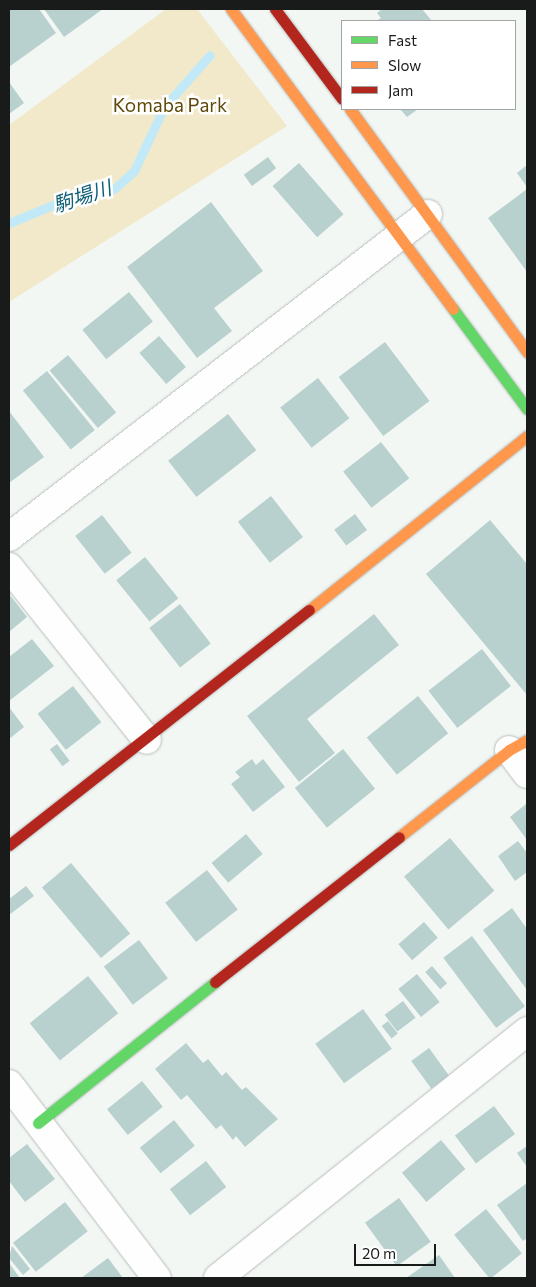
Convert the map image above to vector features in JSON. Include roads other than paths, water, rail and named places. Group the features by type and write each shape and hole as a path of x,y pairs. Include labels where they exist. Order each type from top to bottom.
{"street":[{"path":"231,9 401,236 527,409"},
{"path":"275,9 341,98"},
{"path":"351,110 527,352"},
{"path":"9,537 428,214"},
{"path":"9,845 147,740 527,436"},
{"path":"9,566 147,740"},
{"path":"38,1124 518,745 527,774"},
{"path":"218,1278 527,1031"},
{"path":"9,1084 156,1278"}],"waterway":[{"name":"駒場川","path":"9,223 77,195 114,189 134,171 164,107 210,55"}],"park label":[{"name":"Komaba Park","path":"170,105"}]}
